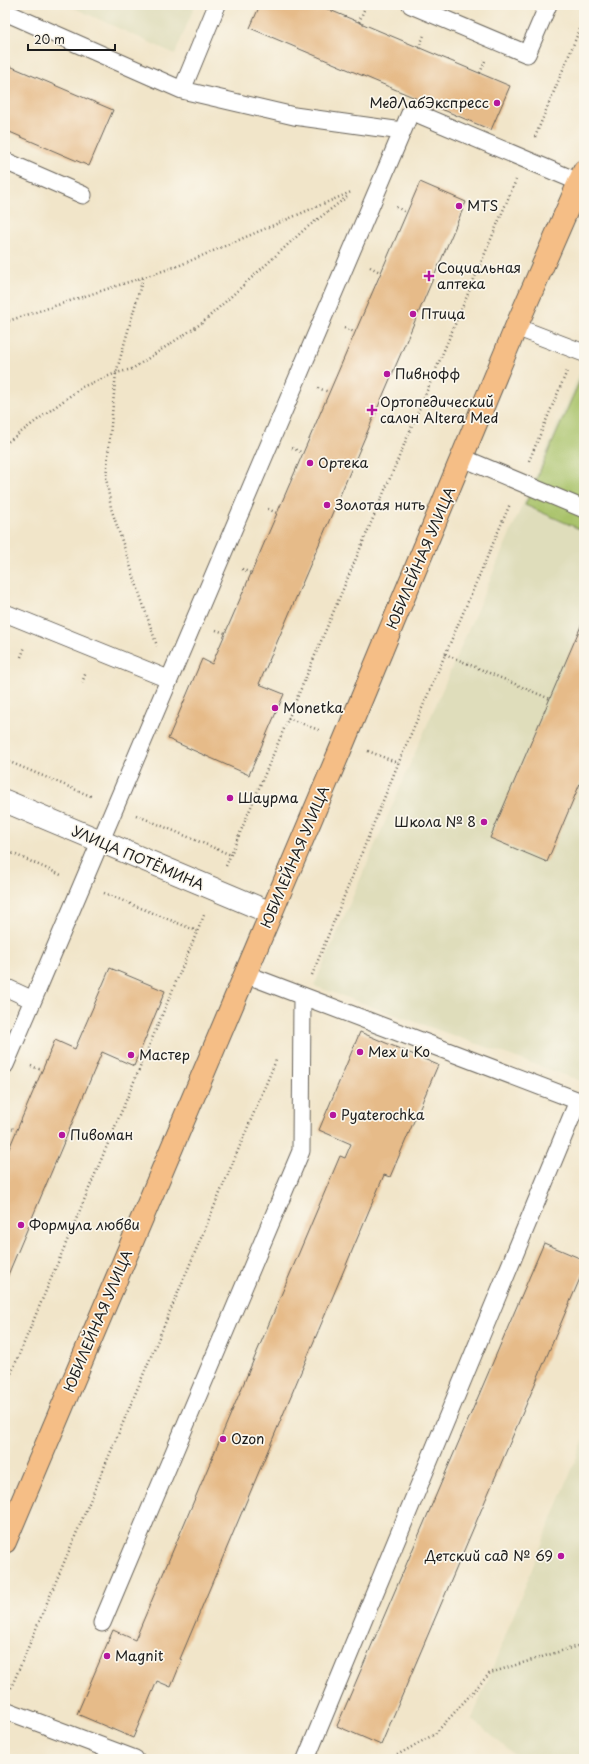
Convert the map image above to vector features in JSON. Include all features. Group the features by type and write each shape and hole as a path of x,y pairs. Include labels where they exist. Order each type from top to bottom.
{"main road":[{"name":"ЮБИЛЕЙНАЯ УЛИЦА","path":"5,1542 463,458 516,327 582,177"}],"street":[{"name":"УЛИЦА ПОТЁМИНА","path":"5,802 271,913"}],"lane":[{"path":"182,90 218,5"},
{"path":"411,5 527,54 548,5"},
{"path":"5,12 182,90 294,116 402,131"},
{"path":"5,1065 410,111 525,159 582,177"},
{"path":"5,161 83,194"},
{"path":"516,327 584,353"},
{"path":"463,458 584,509"},
{"path":"5,613 168,679"},
{"path":"245,974 302,997 581,1102 306,1759"},
{"path":"5,987 33,1000"},
{"path":"102,1623 301,1151 302,997"},
{"path":"5,1710 135,1759"}],"path":[{"path":"359,22 366,5"},
{"path":"5,1388 196,931 216,891 584,20"},
{"path":"5,322 178,266 358,189 305,229 202,323 132,369 116,373 82,387 5,444"},
{"path":"143,278 116,373 106,476 111,508 168,679"},
{"path":"445,654 550,699"},
{"path":"5,1125 16,1130"},
{"path":"390,1759 435,1734 490,1673 584,1644"}],"shaded area":[{"path":"68,5 195,5 175,54"},
{"name":"Школа № 8","path":"582,367 584,367 584,1082 314,986"},
{"name":"Детский сад № 69","path":"584,1439 584,1759 519,1759 472,1719"}],"green space":[{"path":"584,371 584,531 525,505"}],"building":[{"path":"260,5 318,5 510,86 491,130 250,28"},
{"path":"5,64 113,110 89,166 5,130"},
{"path":"420,182 466,202 259,684 284,694 249,775 168,739 202,659 212,664"},
{"path":"584,619 584,774 547,862 490,838"},
{"path":"110,968 165,991 134,1066 102,1052 5,1282 5,1158 55,1040 75,1049"},
{"path":"360,1032 438,1065 390,1177 384,1175 180,1659 182,1660 171,1687 157,1681 133,1738 77,1714 113,1630 135,1640 340,1156 345,1158 351,1144 319,1130"},
{"path":"544,1243 584,1260 584,1269 381,1745 337,1726"}],"place":[{"name":"МедЛабЭкспресс","path":"497,103"},
{"name":"MTS","path":"459,206"},
{"name":"Социальная аптека","path":"429,276"},
{"name":"Птица","path":"413,314"},
{"name":"Пивнофф","path":"387,374"},
{"name":"Ортопедический салон Altera Med","path":"372,410"},
{"name":"Ортека","path":"310,463"},
{"name":"Золотая нить","path":"327,505"},
{"name":"Monetka","path":"275,708"},
{"name":"Шаурма","path":"230,798"},
{"name":"Школа № 8","path":"484,822"},
{"name":"Мех и Ко","path":"360,1052"},
{"name":"Мастер","path":"131,1055"},
{"name":"Pyaterochka","path":"333,1115"},
{"name":"Пивоман","path":"62,1135"},
{"name":"Формула любви","path":"21,1225"},
{"name":"Ozon","path":"223,1439"},
{"name":"Детский сад № 69","path":"561,1556"},
{"name":"Magnit","path":"107,1656"}]}
